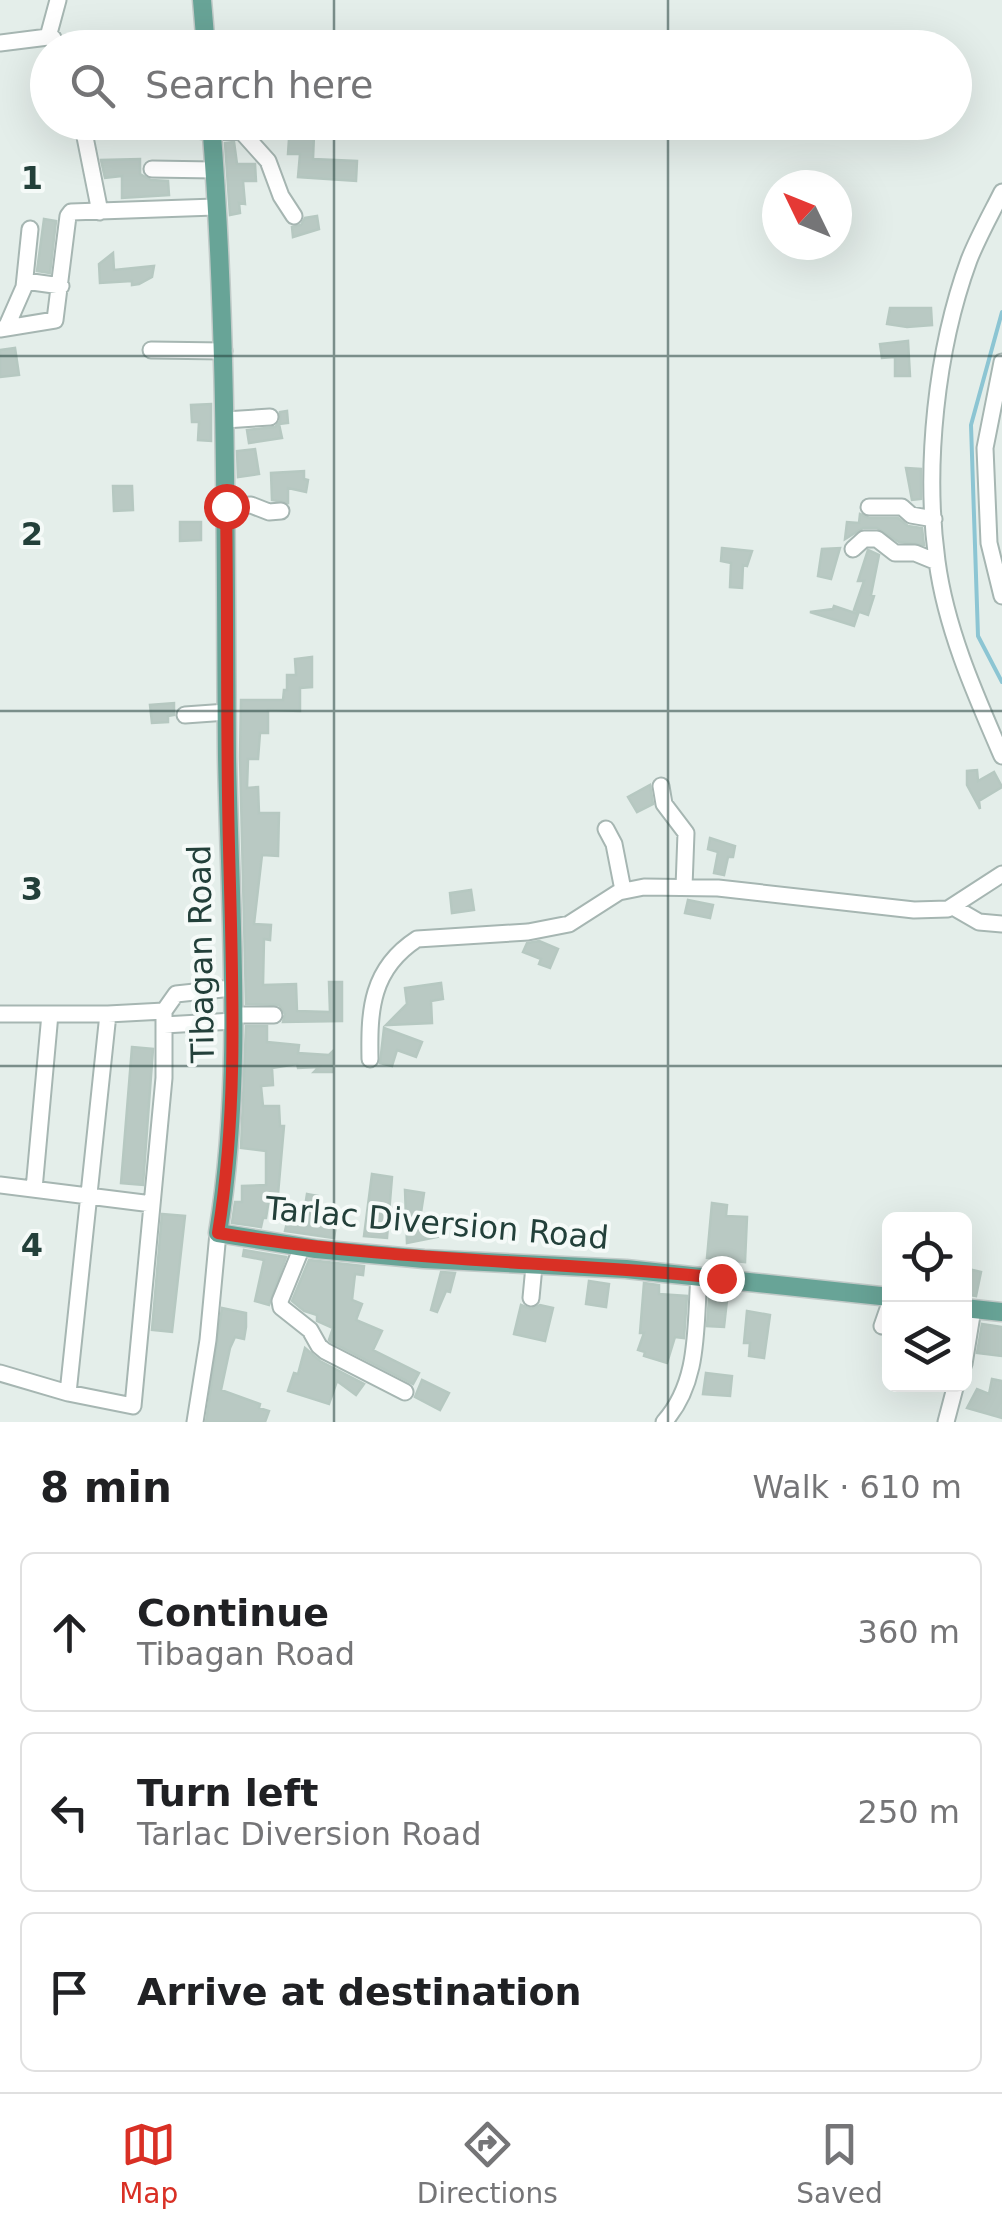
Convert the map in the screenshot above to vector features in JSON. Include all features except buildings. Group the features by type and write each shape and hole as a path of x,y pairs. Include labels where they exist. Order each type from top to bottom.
{"main road":[{"path":"202,0 204,30"},
{"name":"Tibagan Road","path":"213,140 224,352 234,1018 230,1150 218,1233"},
{"name":"Tarlac Diversion Road","path":"218,1233 302,1247 534,1266 626,1269 882,1299"},
{"path":"972,1308 1002,1312"}],"street":[{"path":"54,30 58,0"},
{"path":"0,43 30,42"},
{"path":"86,140 100,212"},
{"path":"249,140 268,161 294,216"},
{"path":"152,169 214,170"},
{"path":"1002,192 970,259 954,310 934,428 937,562 950,620 976,698 1002,756"},
{"path":"3,328 52,323 61,286 68,216 72,212 215,206"},
{"path":"3,328 25,280 30,230"},
{"path":"25,280 61,286"},
{"path":"150,350 224,352"},
{"path":"1002,362 985,448 989,542 1002,596"},
{"path":"225,420 270,417"},
{"path":"226,506 250,505 269,512 281,511"},
{"path":"869,507 902,506 911,515 934,519"},
{"path":"852,549 864,539 878,539 895,553 915,553 937,562"},
{"path":"185,715 227,712"},
{"path":"661,786 664,804 686,833 684,887"},
{"path":"606,829 614,844 624,890"},
{"path":"953,908 1002,874"},
{"path":"370,1059 370,1006 377,984 413,941 528,932 569,924 624,890 684,887 914,910 953,908 979,922 1002,924"},
{"path":"0,1374 133,1406 164,1078 164,1018 176,994 232,988"},
{"path":"210,990 212,1022"},
{"path":"0,1014 108,1014 212,1022 274,1015"},
{"path":"34,1189 50,1014"},
{"path":"68,1393 108,1014"},
{"path":"0,1185 152,1204"},
{"name":"Tibagan Road","path":"195,1422 218,1233"},
{"path":"302,1247 280,1307 310,1330 326,1352 405,1392"},
{"path":"531,1298 534,1266"},
{"path":"664,1422 686,1388 691,1372 699,1276"},
{"path":"946,1422 954,1392"}],"waterway":[{"path":"1002,312 971,425 978,636 1002,682"}],"route":[{"path":"226,506 234,1074 230,1150 218,1233 316,1249 424,1259 721,1278"}]}
